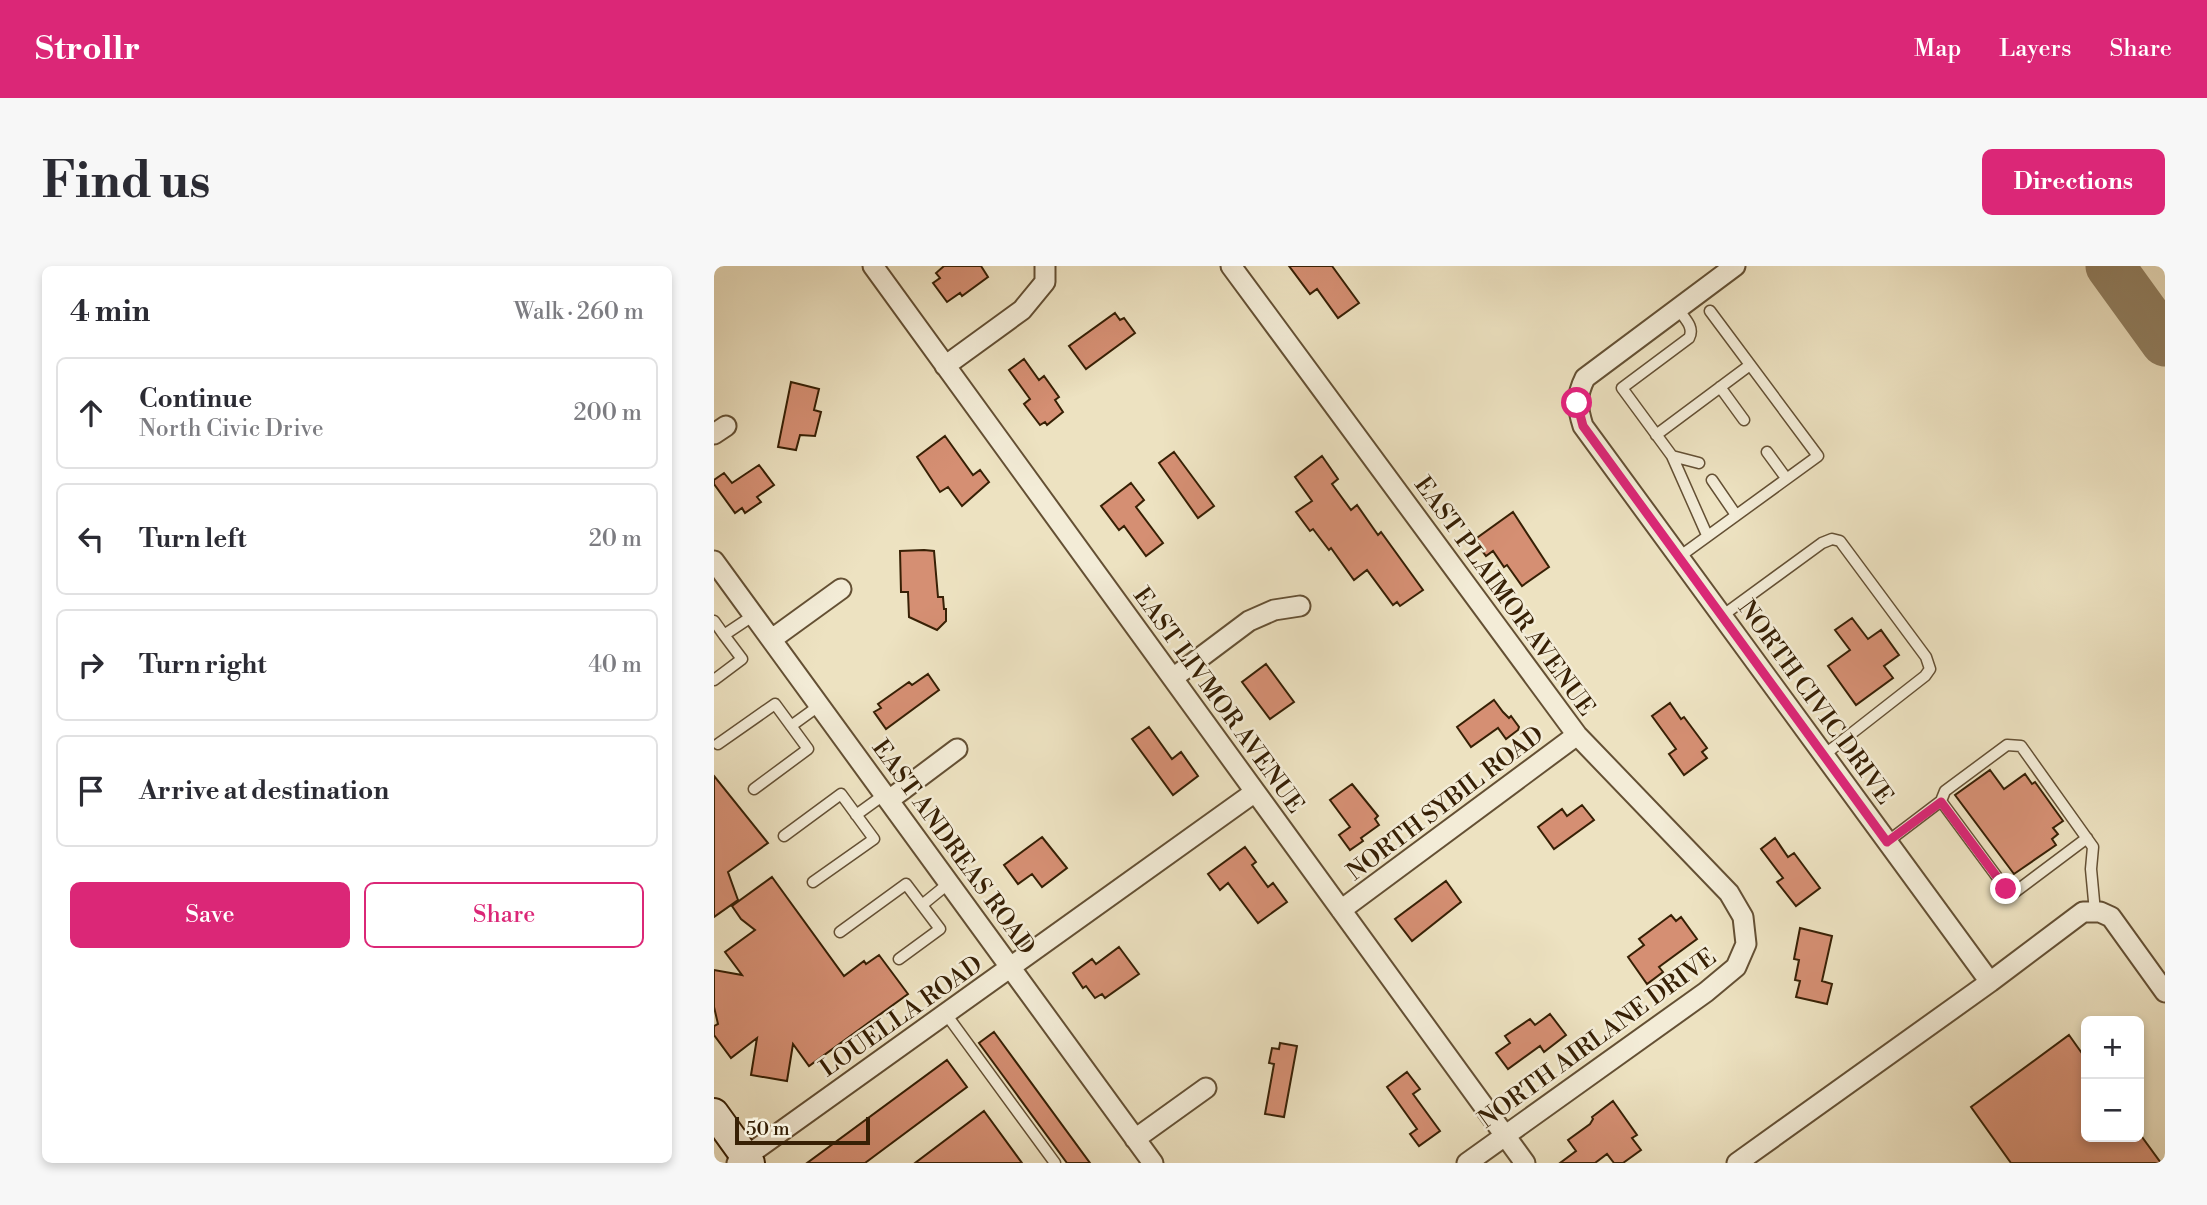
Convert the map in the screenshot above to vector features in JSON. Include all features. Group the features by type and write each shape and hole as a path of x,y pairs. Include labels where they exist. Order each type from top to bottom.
{"main road":[{"path":"714,1113 744,1161"}],"street":[{"name":"EAST LIVMOR AVENUE","path":"873,266 1525,1163"},
{"path":"945,366 1022,310 1045,282 1045,266"},
{"name":"EAST PLAIMOR AVENUE","path":"1231,266 1577,735 1729,893 1743,917 1746,944"},
{"name":"NORTH CIVIC DRIVE","path":"1735,266 1585,378 1577,393 1583,426 1990,982"},
{"name":"EAST ANDREAS ROAD","path":"714,561 1153,1163"},
{"path":"772,639 841,589"},
{"path":"1173,678 1249,621 1274,610 1300,606"},
{"name":"NORTH SYBIL ROAD","path":"1341,910 1577,735"},
{"path":"887,797 957,750"},
{"name":"LOUELLA ROAD","path":"744,1161 1255,792"},
{"path":"1737,1163 2083,912 2095,912 2111,917 2165,992"},
{"name":"NORTH AIRLANE DRIVE","path":"1467,1163 1706,992 1736,967 1746,944"},
{"path":"1135,1139 1206,1088"}],"lane":[{"path":"1678,309 1691,326 1689,338 1622,388 1672,456 1707,535"},
{"path":"1679,557 1818,456 1710,311"},
{"path":"1656,435 1750,365"},
{"path":"1720,387 1744,420"},
{"path":"1767,452 1786,478"},
{"path":"1672,456 1699,463"},
{"path":"1712,480 1736,515"},
{"path":"1722,616 1822,543 1832,539 1840,541 1918,646 1930,669 1926,676 1824,755"},
{"path":"724,635 754,615"},
{"path":"714,621 742,659 714,680"},
{"path":"718,744 775,704 808,749 754,789"},
{"path":"791,726 820,705"},
{"path":"1887,842 1941,802 1945,791 2007,745 2021,746 2093,847 2091,869 2095,912"},
{"path":"784,836 841,794 874,839 813,882"},
{"path":"856,815 887,797"},
{"path":"1941,802 2006,889 2015,892 2087,838"},
{"path":"922,905 949,883"},
{"path":"840,932 906,884 940,929 899,959"},
{"path":"946,1014 1055,1163"}],"building":[{"path":"944,266 981,266 988,277 962,296 960,293 947,302 933,283 940,278 936,273"},
{"path":"1289,266 1332,266 1359,303 1338,318 1317,289 1310,294"},
{"path":"1115,313 1120,320 1124,318 1135,333 1086,369 1069,346"},
{"path":"1024,359 1039,380 1044,376 1059,397 1055,400 1063,412 1047,425 1045,422 1040,425 1024,404 1030,399 1009,370"},
{"path":"791,382 819,389 814,410 821,412 815,436 800,435 796,450 778,447"},
{"path":"945,436 973,475 980,470 989,482 962,506 948,487 940,492 917,457"},
{"path":"1174,452 1214,506 1198,518 1159,463"},
{"path":"1322,456 1338,479 1332,484 1351,510 1357,505 1378,535 1381,532 1423,590 1400,606 1397,602 1393,605 1367,570 1354,580 1331,548 1329,550 1313,529 1310,531 1296,512 1312,501 1295,477"},
{"path":"759,465 774,485 757,497 761,502 745,513 742,508 735,513 714,484 714,480 724,473 732,483"},
{"path":"1131,483 1144,500 1136,507 1163,543 1146,556 1124,526 1119,530 1101,506"},
{"path":"1513,512 1549,567 1522,586 1493,551 1486,556 1474,540"},
{"path":"900,551 934,551 938,597 943,597 946,609 946,621 937,630 909,617 908,592 901,592"},
{"path":"1852,618 1868,639 1881,630 1899,655 1884,666 1893,678 1856,705 1828,666 1850,650 1835,630"},
{"path":"1266,664 1294,702 1270,719 1242,682"},
{"path":"928,674 939,690 886,729 874,712 881,708 878,704 909,682 912,685"},
{"path":"1494,700 1509,718 1511,716 1519,727 1518,730 1506,739 1498,728 1471,747 1457,727"},
{"path":"1670,703 1707,748 1702,752 1707,758 1684,775 1669,754 1676,749 1652,716"},
{"path":"1149,727 1172,759 1181,752 1198,776 1173,795 1132,739"},
{"path":"1990,770 2004,789 2025,774 2032,784 2035,782 2063,821 2053,828 2058,834 2052,839 2056,845 2014,874 1955,795"},
{"path":"714,776 768,843 728,872 738,900 714,917"},
{"path":"1352,784 1378,816 1375,819 1379,825 1350,850 1339,835 1350,827 1330,800"},
{"path":"1582,805 1594,820 1554,849 1538,827 1562,809 1567,816"},
{"path":"1042,837 1067,868 1042,887 1032,874 1018,884 1004,865"},
{"path":"1775,838 1788,857 1794,853 1820,888 1796,906 1777,882 1783,878 1761,849"},
{"path":"1245,847 1256,862 1252,865 1268,887 1273,883 1287,902 1258,923 1228,883 1220,890 1208,874"},
{"path":"772,877 844,976 864,961 866,964 879,955 908,994 809,1066 793,1044 787,1081 751,1075 757,1038 731,1058 714,1035 714,1026 718,1024 714,1007 714,970 742,975 725,952 755,930 741,919 732,906"},
{"path":"1446,881 1461,902 1412,941 1395,919"},
{"path":"1671,915 1676,921 1681,917 1697,939 1659,967 1663,972 1647,984 1628,957 1644,945 1639,939"},
{"path":"1800,928 1832,936 1822,981 1832,984 1827,1004 1796,997 1800,981 1795,980 1799,960 1794,959"},
{"path":"1119,947 1139,974 1105,998 1102,994 1095,998 1086,986 1083,988 1073,973 1092,959 1096,964"},
{"path":"1550,1014 1566,1035 1544,1052 1540,1046 1508,1069 1496,1053 1510,1043 1505,1036 1530,1019 1535,1025"},
{"path":"994,1032 1090,1163 1067,1163 979,1043"},
{"path":"2069,1035 2081,1052 2081,1142 2144,1142 2144,1140 2161,1163 2011,1163 1971,1107"},
{"path":"1280,1043 1297,1046 1284,1117 1265,1114 1274,1064 1269,1063 1272,1048 1279,1049"},
{"path":"947,1060 967,1087 865,1163 807,1163"},
{"path":"1407,1072 1420,1089 1413,1094 1440,1131 1419,1146 1410,1134 1417,1129 1387,1087"},
{"path":"1613,1101 1637,1135 1632,1138 1641,1150 1623,1163 1614,1163 1607,1154 1595,1163 1560,1163 1576,1151 1568,1140 1590,1124 1592,1117"},
{"path":"984,1111 1022,1163 915,1163"}],"taxiway":[{"path":"2110,266 2165,342"}],"route":[{"path":"1577,403 1583,426 1887,842 1941,802 2006,889"}]}
